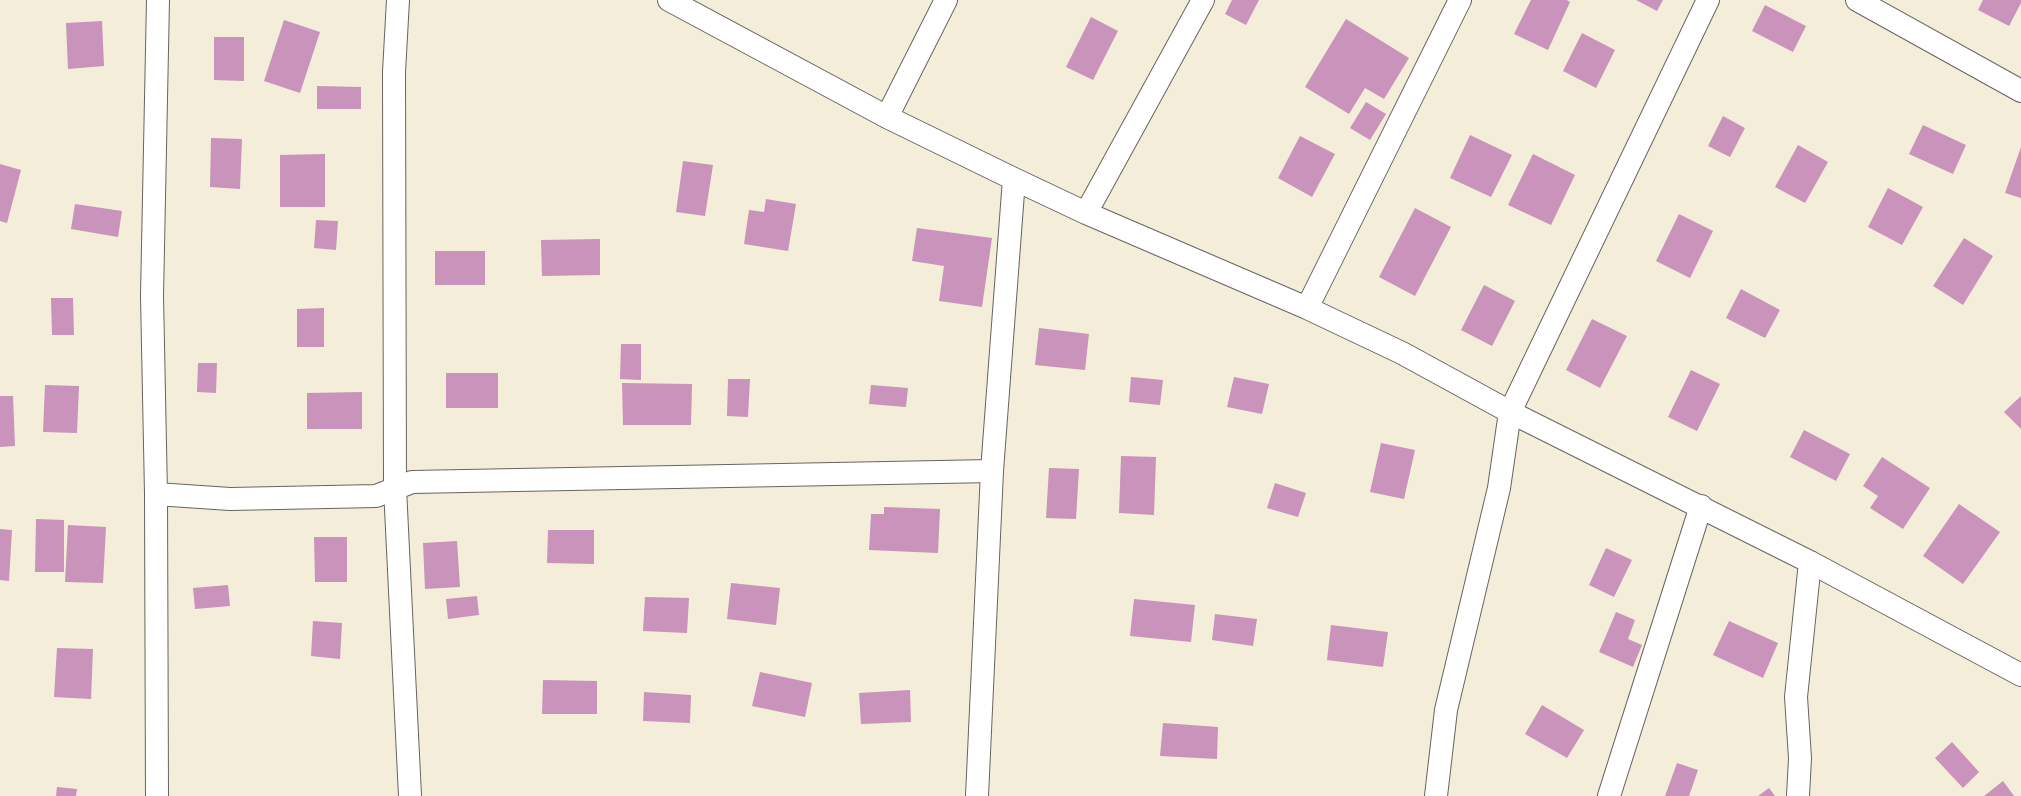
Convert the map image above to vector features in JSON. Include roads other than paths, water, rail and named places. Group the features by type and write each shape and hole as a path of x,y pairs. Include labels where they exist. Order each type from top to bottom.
{"street":[{"path":"157,796 156,494 152,296 158,0"},
{"path":"398,0 394,72 395,488 410,796"},
{"path":"669,0 887,117 1014,179 1086,213 1307,308 1402,353 1510,412 1810,562 2021,675"},
{"path":"887,117 946,0"},
{"path":"1086,213 1203,0"},
{"path":"1307,308 1460,0"},
{"path":"1436,796 1446,710 1499,488 1510,412 1708,0"},
{"path":"1857,0 2021,91"},
{"path":"977,796 992,470 1014,179"},
{"path":"156,494 230,499 360,497 376,496 412,482 992,470"},
{"path":"1609,796 1700,506"},
{"path":"1798,796 1800,758 1796,697 1810,562"}]}
